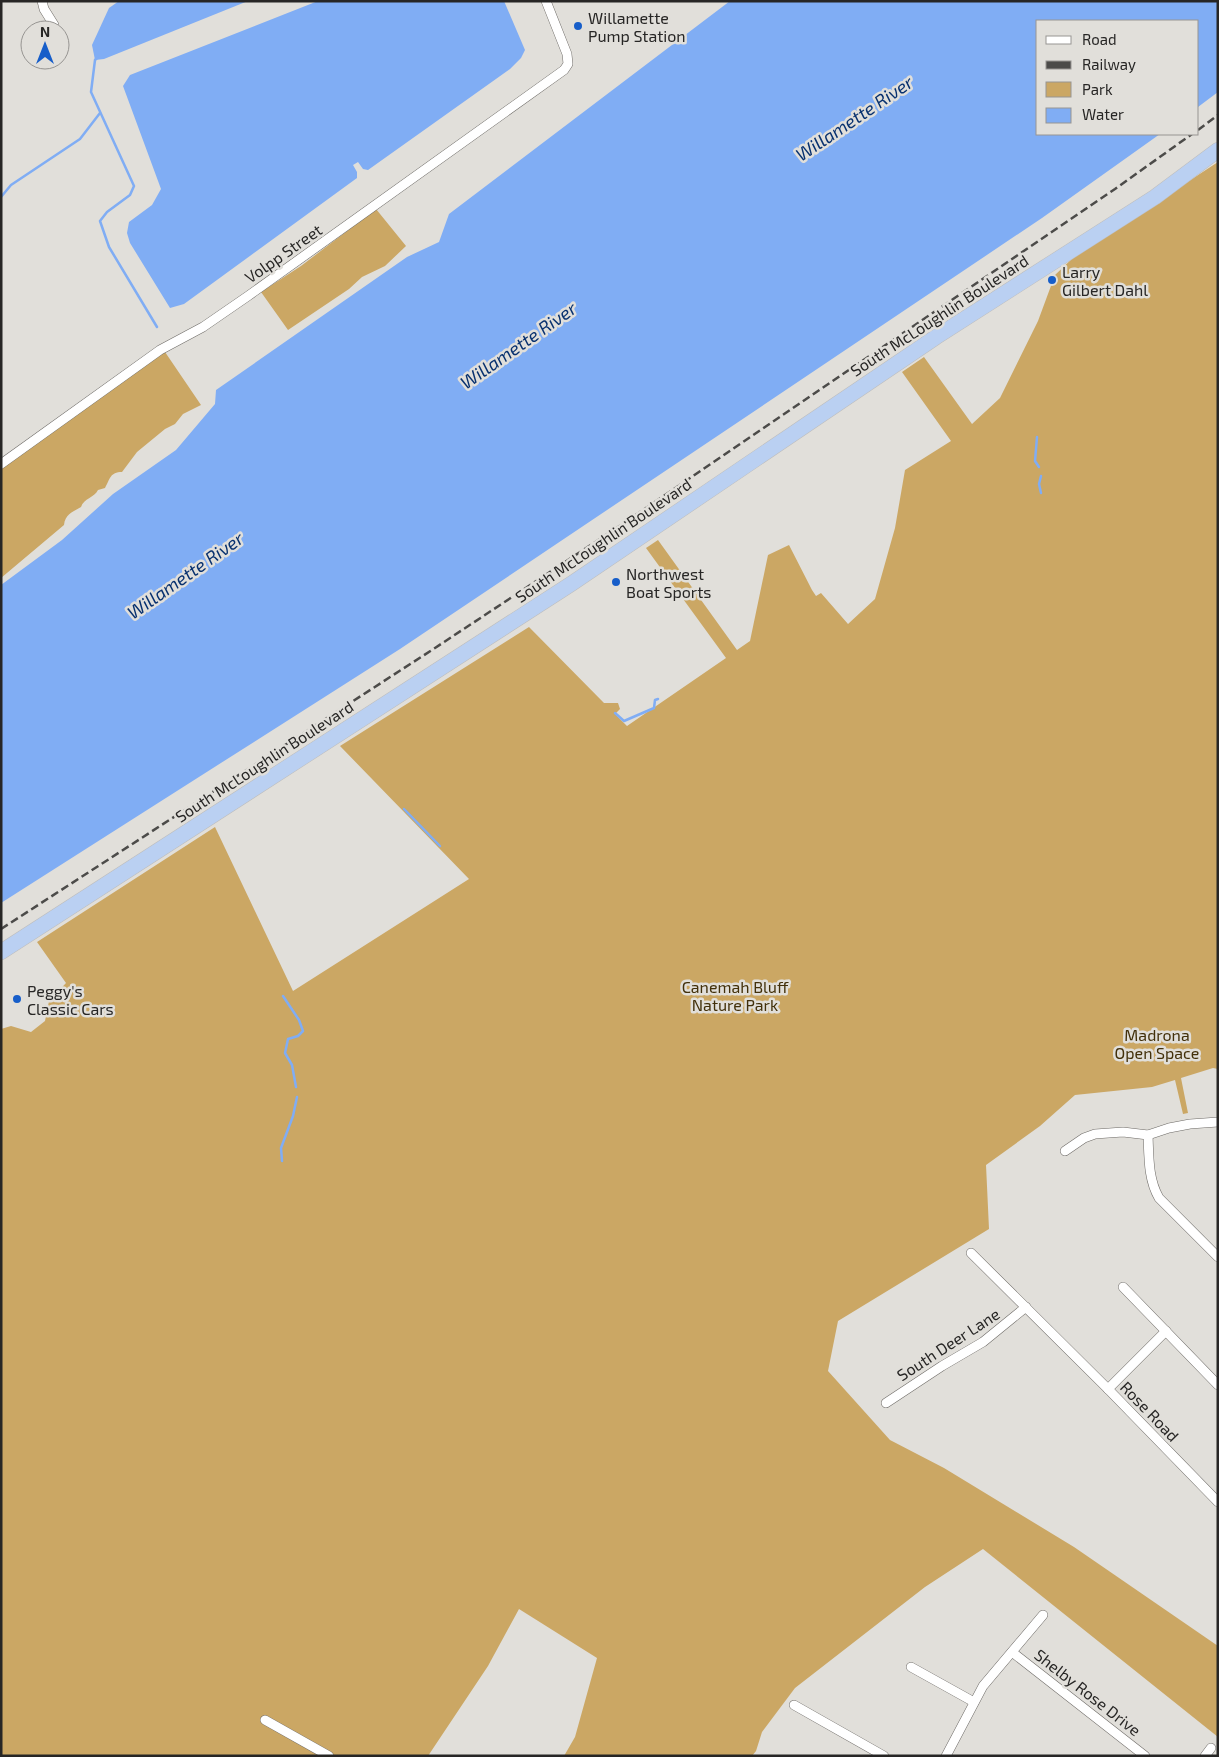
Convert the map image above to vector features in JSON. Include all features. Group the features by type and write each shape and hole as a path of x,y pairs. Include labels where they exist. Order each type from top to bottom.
{"highway":[{"name":"South McLoughlin Boulevard","path":"1,952 563,589 936,337 1155,197 1218,150"}],"street":[{"path":"42,1 44,9 51,20"},
{"name":"Volpp Street","path":"1,464 160,350 203,327 248,296 564,70 568,64 567,54 546,1"},
{"path":"1065,1151 1084,1138 1095,1134 1123,1132 1148,1135 1190,1124 1218,1122"},
{"path":"1148,1135 1151,1178 1159,1198 1218,1257"},
{"name":"Rose Road","path":"971,1253 1218,1502"},
{"path":"1122,1287 1218,1384"},
{"name":"South Deer Lane","path":"886,1403 934,1371 983,1342 1026,1307"},
{"path":"1108,1389 1166,1331"},
{"path":"946,1756 974,1702 990,1677 1043,1615"},
{"name":"Shelby Rose Drive","path":"1012,1652 1144,1756"},
{"path":"911,1668 974,1702"},
{"path":"794,1705 884,1756"},
{"path":"265,1720 329,1756"}],"green space":[{"name":"Canemah Bluff Nature Park","path":"1218,162 1218,1069 1213,1068 1181,1078 1188,1113 1183,1114 1175,1080 1152,1087 1075,1095 1040,1126 986,1165 989,1229 838,1321 828,1371 890,1440 944,1468 1074,1547 1218,1646 1218,1737 983,1549 925,1587 795,1688 762,1732 756,1751 752,1756 564,1756 575,1737 597,1658 519,1609 488,1666 428,1756 1,1756 1,1029 11,1026 31,1032 45,1021 49,1001 66,983 37,942 215,827 293,991 469,879 340,746 529,627 604,703 618,703 620,709 615,714 627,726 726,658 646,548 658,540 737,650 750,641 768,555 789,545 816,596 821,593 848,624 875,599 895,528 905,470 951,441 902,372 924,357 972,424 1000,398 1038,321 1055,275 1076,255"},
{"path":"376,209 406,246 385,266 362,277 349,289 288,330 261,292 301,266"},
{"path":"165,352 201,405 183,414 175,424 165,429 137,452 122,472 115,473 111,477 105,488 98,490 81,507 70,514 66,518 64,525 1,578 1,468"}],"water":[{"path":"119,1 248,1 104,59 95,60 92,45 109,8"},
{"path":"318,1 504,1 525,50 521,58 510,69 368,170 363,169 358,162 353,165 357,172 357,178 184,304 170,308 130,243 127,233 129,222 152,205 161,189 123,86 130,75"},
{"name":"Willamette River","path":"730,1 1218,1 1218,92 1199,106 1199,20 1036,20 1036,135 1159,135 1042,218 400,649 1,903 1,585 62,540 113,494 176,450 215,404 216,390 407,257 439,242 449,214"}],"waterway":[{"path":"97,58 95,60 91,92 134,186 130,195 107,212 100,221 109,247 157,327"},
{"path":"1,197 11,185 80,139 100,113"},
{"path":"1037,437 1035,461 1039,467"},
{"path":"1041,476 1039,484 1041,493"},
{"path":"615,713 624,721 654,708 655,700 658,699"},
{"path":"404,809 440,846"},
{"path":"283,996 299,1020 303,1031 298,1036 288,1039 285,1053 292,1065 296,1087"},
{"path":"282,1161 281,1148 293,1116 297,1097"}],"railway":[{"path":"1199,129 1218,115"},
{"path":"1,929 618,527 1115,189 1191,135"}],"place":[{"name":"Willamette Pump Station","path":"578,26"},
{"name":"Larry Gilbert Dahl","path":"1052,280"},
{"name":"Northwest Boat Sports","path":"616,582"},
{"name":"Peggy's Classic Cars","path":"17,999"}],"park label":[{"name":"Madrona Open Space","path":"1157,1043"}]}
